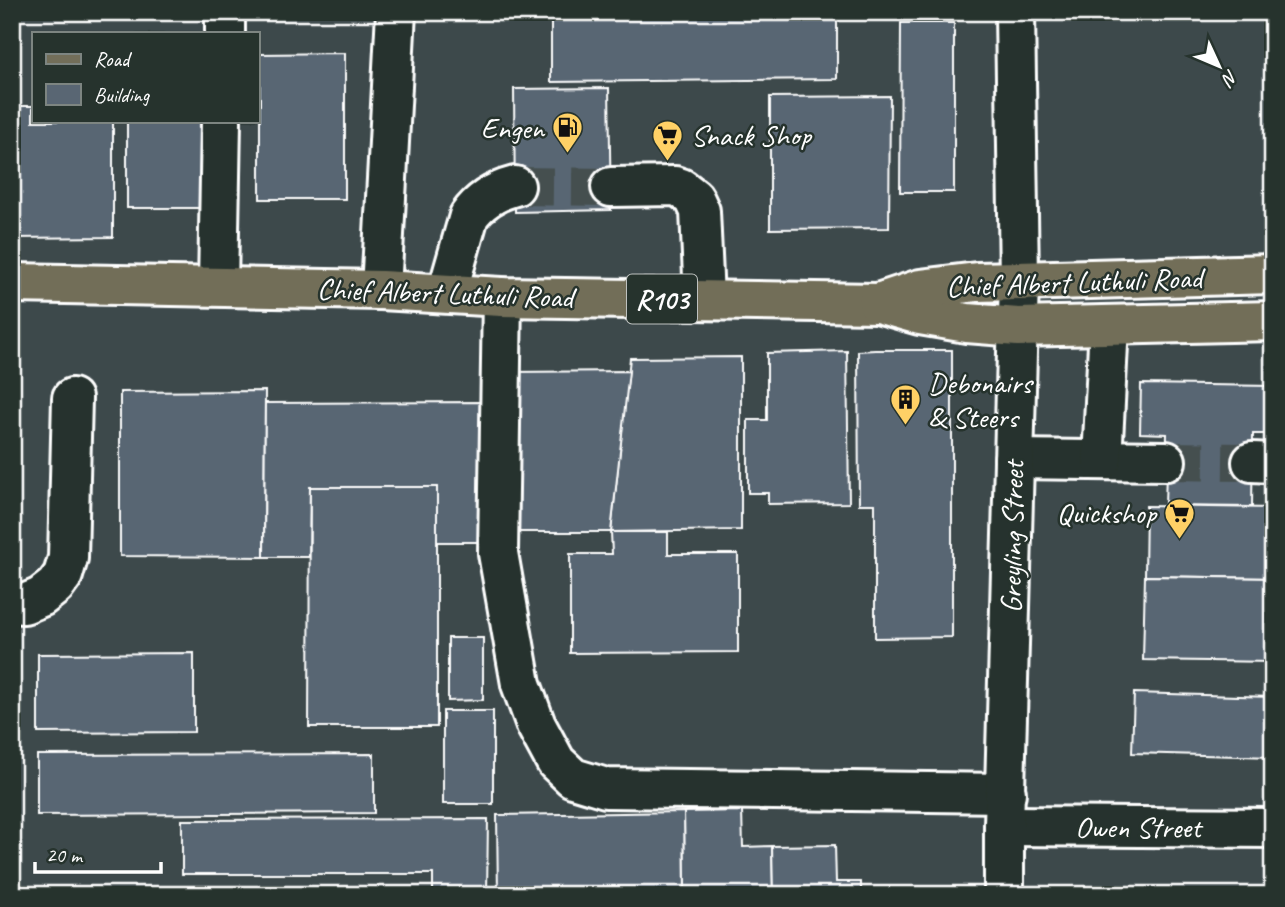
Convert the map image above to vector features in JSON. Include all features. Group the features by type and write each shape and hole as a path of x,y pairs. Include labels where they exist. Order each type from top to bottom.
{"main road":[{"name":"Chief Albert Luthuli Road","path":"878,303 920,289 977,282 1273,274"},
{"name":"Chief Albert Luthuli Road","path":"12,283 381,290 502,297 878,303 943,319 1018,327 1273,321"}],"street":[{"path":"225,12 225,32"},
{"path":"381,290 396,12"},
{"name":"Greyling Street","path":"1004,895 1019,280 1015,12"},
{"path":"218,286 221,122"},
{"path":"447,293 469,216 493,193 515,186"},
{"path":"611,187 675,186 694,198 700,211 704,299"},
{"name":"Owen Street","path":"502,297 498,553 521,684 536,725 555,762 573,778 606,788 1273,828"},
{"path":"1102,460 1109,325"},
{"path":"12,603 24,604 41,597 55,586 66,566 72,398"},
{"path":"1014,459 1166,461"}],"shaded area":[{"path":"12,12 1273,12 1273,895 12,895"}],"building":[{"path":"485,12 519,12 519,16 485,16"},
{"path":"519,12 751,12 751,17 837,17 837,79 551,82 551,15 519,16"},
{"path":"901,23 954,23 954,192 900,192"},
{"path":"345,53 345,199 260,199 260,54"},
{"path":"609,88 611,210 515,212 514,89"},
{"path":"890,96 889,228 770,229 770,97"},
{"path":"12,106 32,106 32,122 113,122 113,237 12,238"},
{"path":"127,122 206,122 205,208 127,208"},
{"name":"Debonairs & Steers","path":"952,350 952,637 875,638 875,504 859,504 858,351"},
{"path":"847,351 849,503 768,504 768,493 748,493 748,420 767,420 767,353"},
{"path":"741,357 741,530 611,532 630,358"},
{"path":"629,371 611,532 509,532 509,372"},
{"path":"1141,384 1273,386 1273,434 1253,434 1252,507 1165,506 1167,434 1140,433"},
{"path":"265,391 264,557 120,556 120,392"},
{"path":"483,402 483,542 437,542 437,487 310,487 309,557 264,557 265,403"},
{"path":"310,487 437,487 437,727 309,727"},
{"path":"1146,506 1273,508 1273,578 1145,576"},
{"path":"611,532 668,532 668,554 738,554 738,652 570,653 570,554 612,554"},
{"path":"1145,576 1273,578 1273,662 1143,660"},
{"path":"448,638 483,638 483,700 448,701"},
{"path":"194,653 194,732 38,733 38,654"},
{"path":"1134,693 1273,697 1273,757 1132,753"},
{"path":"443,711 493,711 493,804 443,804"},
{"path":"374,754 374,813 37,815 37,755"},
{"path":"742,811 743,847 772,846 773,895 685,895 684,812"},
{"path":"684,812 685,895 498,895 497,815"},
{"path":"488,819 487,895 433,895 433,874 182,874 182,820"},
{"path":"835,845 836,882 861,882 861,895 773,895 772,846"}],"tunnel":[{"path":"515,186 611,187"},
{"path":"1166,461 1252,462"}],"place":[{"name":"Engen","path":"567,155"},
{"name":"Snack Shop","path":"668,162"},
{"name":"Debonairs & Steers","path":"905,427"},
{"name":"Quickshop","path":"1179,540"}]}
